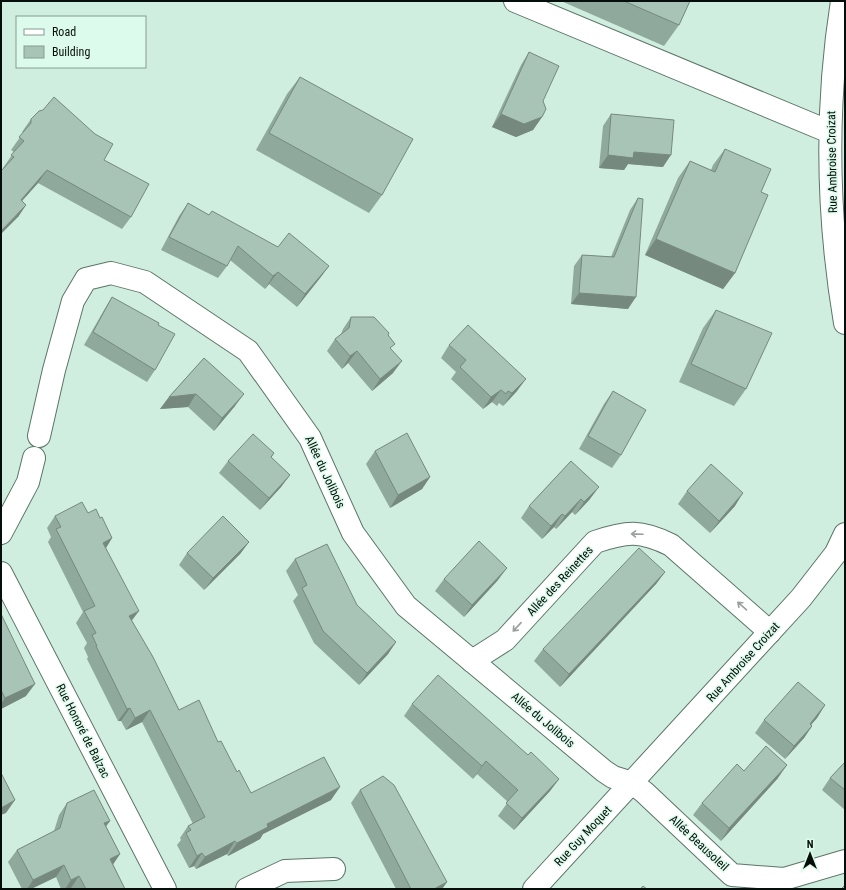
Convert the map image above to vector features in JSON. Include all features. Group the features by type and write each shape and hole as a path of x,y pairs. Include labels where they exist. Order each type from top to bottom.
{"street":[{"path":"516,1 830,132"},
{"name":"Rue Ambroise Croizat","path":"842,1 832,95 830,178 838,283 845,322"},
{"name":"Allée du Jolibois","path":"39,436 54,370 73,300 86,279 110,274 145,282 248,351 310,438 353,533 406,606 604,771 613,777 632,783"},
{"path":"1,534 28,482 34,458"},
{"name":"Allée des Reinettes","path":"472,661 505,640 595,542 614,536 636,533 654,536 671,545 770,632"},
{"name":"Rue Ambroise Croizat","path":"632,783 770,632 836,553 845,534"},
{"name":"Rue Honoré de Balzac","path":"1,573 165,889"},
{"name":"Allée Beausoleil","path":"632,783 732,874 784,879 845,862"},
{"name":"Rue Guy Moquet","path":"534,889 632,783"},
{"path":"247,889 285,871 334,869"}],"building":[{"path":"624,1 690,1 679,25"},
{"path":"529,52 559,66 543,101 546,109 542,117 524,124 501,114"},
{"path":"300,77 413,139 382,195 269,133"},
{"path":"54,97 95,134 113,144 104,160 149,184 131,217 47,170 21,200 26,205 1,231 1,171 14,157 11,155 24,141 19,137 31,123 31,119 39,111 43,110"},
{"path":"611,114 674,120 671,155 634,152 633,158 608,155"},
{"path":"725,149 771,169 761,192 768,195 735,273 656,239 690,161 715,172"},
{"path":"638,198 643,199 636,297 579,293 582,255 614,257"},
{"path":"188,203 209,215 212,211 278,247 289,233 329,266 305,294 278,272 273,276 238,246 227,266 169,237"},
{"path":"112,297 159,323 158,325 175,334 155,370 93,332"},
{"path":"716,310 772,333 746,389 691,364"},
{"path":"351,317 374,317 389,333 388,335 395,344 390,348 402,361 380,379 357,351 350,356 335,339 349,328"},
{"path":"468,325 526,379 512,393 508,391 506,394 501,390 491,397 460,367 466,360 449,345"},
{"path":"204,358 244,394 222,418 196,394 169,397"},
{"path":"613,391 646,410 621,455 588,436"},
{"path":"407,433 430,477 398,495 375,451"},
{"path":"253,434 274,453 271,457 290,475 269,498 228,461"},
{"path":"571,461 599,487 584,502 581,499 565,516 562,514 551,526 529,506"},
{"path":"711,464 743,493 719,521 687,491"},
{"path":"82,502 88,513 96,509 100,518 102,517 112,538 103,543 139,611 129,616 153,657 179,710 199,700 218,742 221,741 237,772 239,770 251,793 324,757 340,787 267,824 268,827 237,843 235,841 205,857 202,853 197,856 186,833 191,830 188,826 205,817 150,710 135,718 130,708 127,709 96,646 92,635 96,633 84,611 95,606 56,529 61,527 55,516"},
{"path":"223,516 249,542 213,578 187,553"},
{"path":"479,541 507,568 472,605 444,579"},
{"path":"327,544 357,605 396,642 367,673 323,631 302,588 307,585 295,559"},
{"path":"639,548 665,572 569,674 543,649"},
{"path":"1,614 35,684 5,698 1,690"},
{"path":"438,675 528,755 531,752 559,779 522,818 506,803 518,790 486,761 482,766 412,704"},
{"path":"798,682 825,705 810,724 812,726 794,746 764,720"},
{"path":"766,746 787,765 729,828 702,803 737,764 744,771"},
{"path":"845,762 845,790 830,778"},
{"path":"1,773 15,800 1,808"},
{"path":"383,776 394,785 447,882 434,889 411,889 360,790"},
{"path":"94,790 110,821 104,823 120,854 110,859 125,889 86,889 79,876 71,880 64,865 33,880 17,850 60,828 67,803"},
{"path":"643,886 647,889 640,889"}]}
